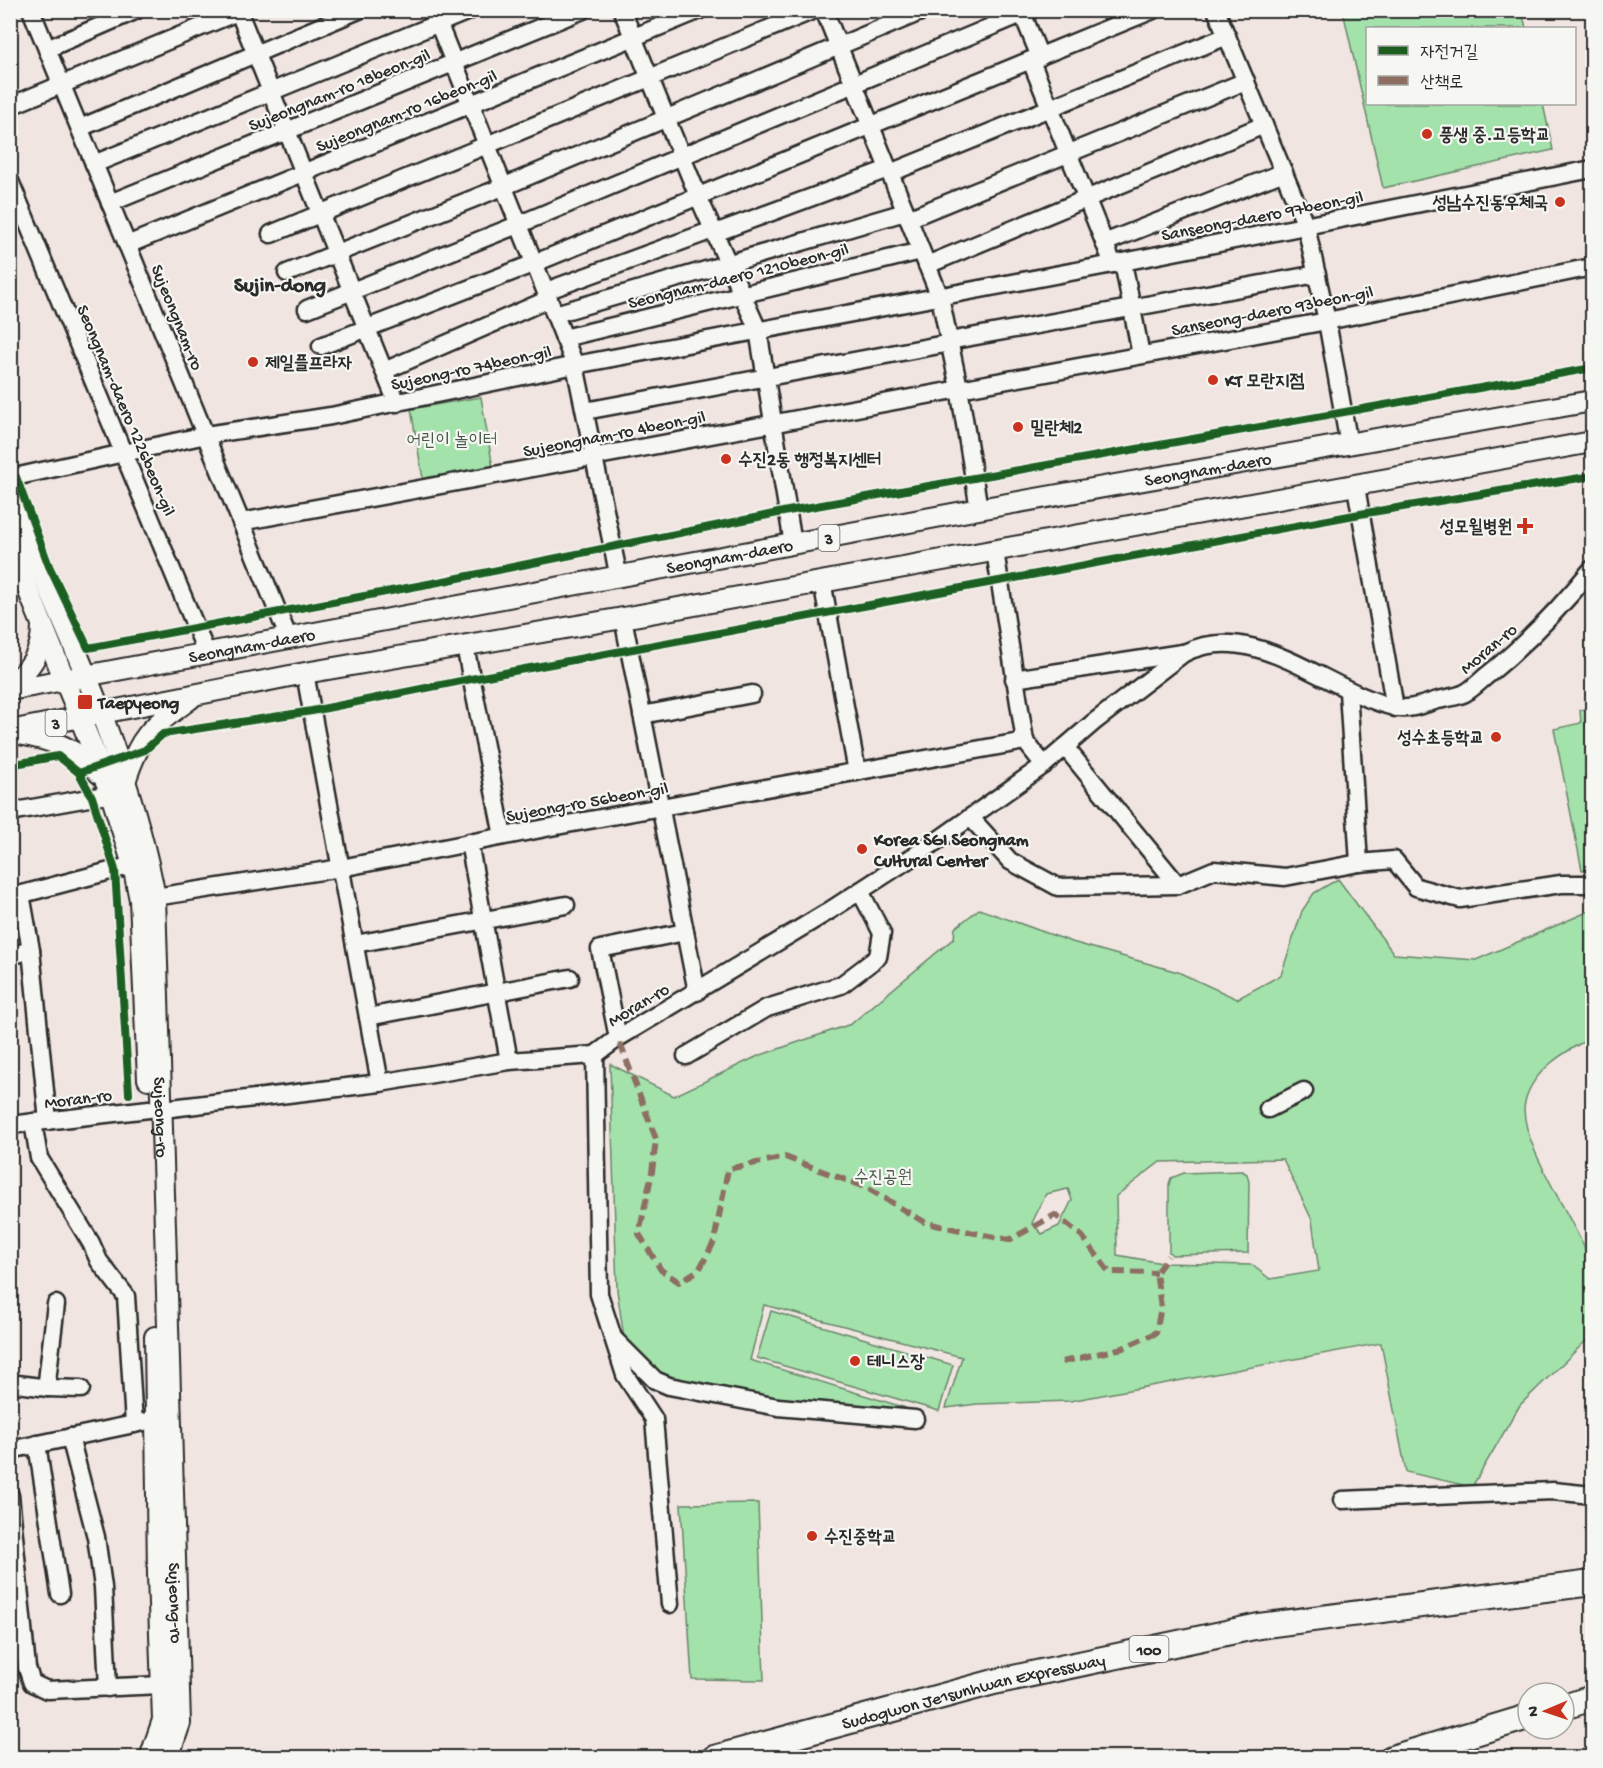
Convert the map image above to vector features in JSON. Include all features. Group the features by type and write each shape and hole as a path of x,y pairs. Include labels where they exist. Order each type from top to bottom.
{"highway":[{"name":"Sudogwon Je1sunhwan Expressway","path":"714,1758 994,1682 1259,1626 1593,1583"},
{"path":"1576,1703 1593,1698"},
{"path":"1392,1758 1516,1721"}],"main road":[{"name":"Seongnam-daero","path":"10,689 619,578 979,509 1593,401"},
{"name":"Seongnam-daero","path":"10,732 304,673 1356,487 1593,442"},
{"name":"Sujeong-ro","path":"10,500 101,713 114,785 140,900 156,1109 180,1723 168,1758"},
{"name":"Sujeong-ro","path":"10,545 81,718 147,852 155,897 158,1575 163,1720 150,1758"},
{"path":"10,689 36,660 42,642 42,620"},
{"path":"10,732 51,740 72,748 114,785 141,740 154,726 195,694"}],"street":[{"name":"Sujeongnam-ro","path":"31,10 289,639"},
{"path":"47,48 137,10"},
{"path":"80,129 358,10"},
{"path":"94,164 270,92 436,17 471,10"},
{"name":"Sujeongnam-ro 18beon-gil","path":"110,203 583,10"},
{"path":"622,10 698,196 758,330 794,544"},
{"name":"Sujeongnam-ro 16beon-gil","path":"127,244 700,10"},
{"path":"271,234 814,10"},
{"path":"825,10 940,297 959,388 979,509"},
{"path":"287,273 505,186 925,10"},
{"path":"321,346 535,263 1153,10"},
{"path":"1216,10 1306,226 1328,321 1350,445"},
{"path":"10,106 240,11 254,53 397,403"},
{"path":"307,309 682,157 1025,12 1050,109 1104,243 1118,263 1132,309 1141,355"},
{"path":"436,17 575,365 596,456 619,578"},
{"name":"Seongnam-daero 1210beon-gil","path":"384,371 714,231 889,171 1050,109 1227,36"},
{"name":"Seongnam-daero 1210beon-gil","path":"550,302 728,262 907,215 1068,154 1246,81"},
{"name":"Seongnam-daero 1210beon-gil","path":"564,338 742,294 924,258 1087,200 1264,125"},
{"name":"Sanseong-daero 97beon-gil","path":"940,297 1593,169"},
{"path":"1104,243 1284,172"},
{"name":"Seongnam-daero 1226beon-gil","path":"10,181 207,654"},
{"name":"Sanseong-daero 93beon-gil","path":"959,388 1328,321 1593,267"},
{"path":"585,411 1317,274"},
{"name":"Sujeong-ro 74beon-gil","path":"10,478 206,435 397,403 575,365 940,297"},
{"name":"Sujeongnam-ro 4beon-gil","path":"241,522 959,388"},
{"path":"1356,487 1395,708"},
{"path":"995,551 1025,741 1044,765"},
{"name":"Moran-ro","path":"1014,679 1184,653 1214,642 1242,646 1277,656 1348,691 1395,708 1410,708 1464,693 1521,648 1593,569"},
{"path":"822,581 857,772"},
{"path":"623,618 697,992"},
{"path":"465,646 503,836"},
{"name":"Moran-ro","path":"10,1125 380,1083 509,1061 595,1055 618,1038 860,891 970,818 1044,765 1184,653"},
{"path":"304,673 380,1083"},
{"path":"1348,691 1359,863"},
{"path":"642,715 752,694"},
{"name":"Sujeong-ro 56beon-gil","path":"155,897 341,868 469,842 1025,741"},
{"path":"1065,747 1178,885"},
{"path":"10,813 114,785"},
{"path":"970,818 1011,861 1058,887 1178,885 1214,870 1285,877 1359,863 1394,860 1416,887 1460,899 1561,884 1593,884"},
{"path":"469,842 509,1061"},
{"path":"133,865 16,896 31,950 40,1121 39,1158 92,1243 99,1261 126,1296 134,1424"},
{"path":"686,1056 767,1008 841,985 878,957 882,933 860,891"},
{"path":"355,944 566,905"},
{"path":"618,1038 600,949 685,932"},
{"path":"10,956 31,950"},
{"path":"368,1017 570,978"},
{"path":"595,1055 599,1294 625,1375 654,1419 670,1604"},
{"path":"1268,1109 1304,1091"},
{"path":"48,1388 46,1381 56,1304"},
{"path":"615,1340 655,1380 669,1386 778,1407 915,1419"},
{"path":"10,1383 81,1389"},
{"path":"10,1450 158,1419"},
{"path":"70,1437 96,1537 108,1688"},
{"path":"37,1444 60,1594"},
{"path":"1342,1500 1553,1491 1593,1495"},
{"path":"10,1495 27,1668 32,1683 47,1690 162,1685"}],"green space":[{"path":"1343,11 1522,11 1526,27 1366,27 1366,105 1543,105 1553,150 1383,188"},
{"name":"어린이 놀이터","path":"481,397 493,468 423,479 411,409"},
{"path":"1592,707 1592,869 1582,870 1554,729 1581,723 1580,710"},
{"name":"수진공원","path":"1338,879 1394,954 1476,960 1592,910 1592,1037 1561,1055 1542,1071 1535,1080 1525,1102 1525,1118 1539,1160 1592,1266 1594,1290 1592,1335 1520,1405 1472,1487 1406,1472 1381,1343 1070,1401 977,1404 946,1408 962,1357 764,1305 750,1360 906,1408 830,1407 674,1380 660,1373 624,1338 617,1290 610,1064 674,1096 758,1056 851,1024 954,938 955,928 979,909 1072,942 1178,972 1237,999 1281,975 1302,911 1314,893","holes":["1283,1159 1312,1220 1319,1271 1270,1279 1252,1265 1162,1263 1117,1255 1116,1196 1160,1162","1068,1189 1072,1200 1059,1226 1042,1234 1032,1223 1046,1194"]},
{"path":"1242,1171 1247,1174 1249,1182 1248,1253 1172,1255 1169,1252 1169,1184 1171,1178 1184,1173"},
{"name":"테니스장","path":"771,1311 953,1365 939,1411 757,1358"},
{"path":"758,1503 764,1680 692,1679 681,1504"}],"marked path":[{"path":"620,1043 656,1139 652,1172 639,1234 661,1270 679,1282 699,1270 714,1242 728,1169 785,1157 867,1188 926,1223 1009,1240 1055,1215 1082,1236 1109,1272 1156,1273"},
{"path":"1062,1362 1123,1348 1156,1333 1161,1307 1156,1273 1168,1256"}],"cycle path":[{"path":"16,477 49,566 88,648 444,581 788,511 1592,368"},
{"path":"79,773 145,750 163,734 312,711 471,679 1360,514 1592,476"},
{"path":"10,765 58,756 79,773 92,797 115,870 129,1094"}],"place":[{"name":"풍생 중.고등학교","path":"1427,134"},
{"name":"성남수진동우체국","path":"1560,202"},
{"name":"제일플프라자","path":"253,362"},
{"name":"KT 모란지점","path":"1213,380"},
{"name":"밀란체2","path":"1018,427"},
{"name":"수진2동 행정복지센터","path":"726,459"},
{"name":"성모윌병원","path":"1525,526"},
{"name":"Taepyeong","path":"85,702"},
{"name":"성수초등학교","path":"1496,737"},
{"name":"Korea SGI Seongnam Cultural Center","path":"862,849"},
{"name":"테니스장","path":"855,1361"},
{"name":"수진중학교","path":"812,1536"}],"district":[{"name":"Sujin-dong","path":"280,284"}]}
